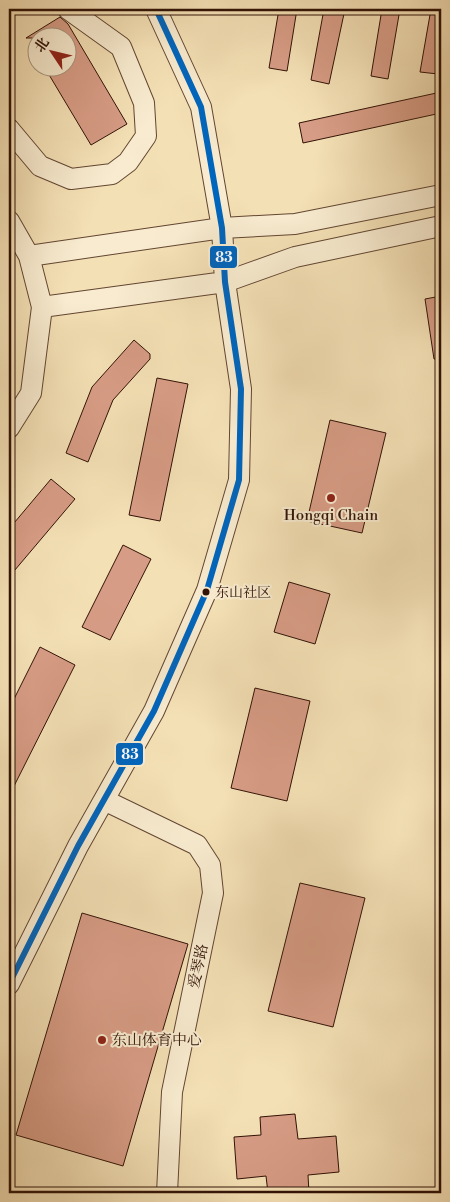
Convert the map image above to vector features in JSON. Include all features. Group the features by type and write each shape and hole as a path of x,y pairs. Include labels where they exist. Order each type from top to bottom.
{"street":[{"path":"9,129 40,166 71,179 112,174 128,162 146,136 144,103 121,47 68,9"},
{"path":"9,984 78,846 154,711 207,590 239,480 241,389 225,282 222,228 202,107 156,9"},
{"path":"29,256 222,228 295,224 441,195"},
{"path":"9,221 29,256 42,307 31,394 9,428"},
{"path":"42,307 225,282 295,257 441,226"},
{"name":"爱琴路","path":"104,800 196,845 210,865 213,893 172,1092 167,1193"}],"building":[{"path":"279,9 297,9 287,71 269,68"},
{"path":"324,9 345,9 329,84 311,80"},
{"path":"382,9 400,9 388,79 371,76"},
{"path":"431,9 441,9 441,56 438,74 420,72"},
{"path":"60,17 70,28 42,28"},
{"path":"78,41 127,124 91,145 51,78 78,78"},
{"path":"441,92 441,113 303,143 299,123"},
{"path":"441,296 441,359 434,359 425,299"},
{"path":"134,340 150,354 150,359 113,400 88,462 66,453 92,387"},
{"path":"157,378 188,384 160,521 129,515"},
{"path":"330,420 386,433 362,533 307,521"},
{"path":"51,479 75,499 9,577 9,529"},
{"path":"123,545 151,559 110,640 82,627"},
{"path":"289,582 330,594 315,644 274,632"},
{"path":"40,647 75,665 9,796 9,709"},
{"path":"255,688 310,701 287,801 231,788"},
{"path":"300,883 365,898 333,1027 268,1011"},
{"name":"东山体育中心","path":"82,913 188,944 123,1166 16,1135"},
{"path":"295,1114 298,1139 336,1136 339,1172 308,1175 309,1193 268,1193 266,1176 237,1179 234,1137 261,1135 260,1117"}],"transit line":[{"name":"83","path":"9,984 78,846 154,711 207,590 239,480 241,389 225,282 222,228 201,107 156,9"}],"place":[{"name":"Hongqi Chain","path":"331,498"},
{"name":"东山社区","path":"206,592"},
{"name":"东山体育中心","path":"102,1040"}]}
